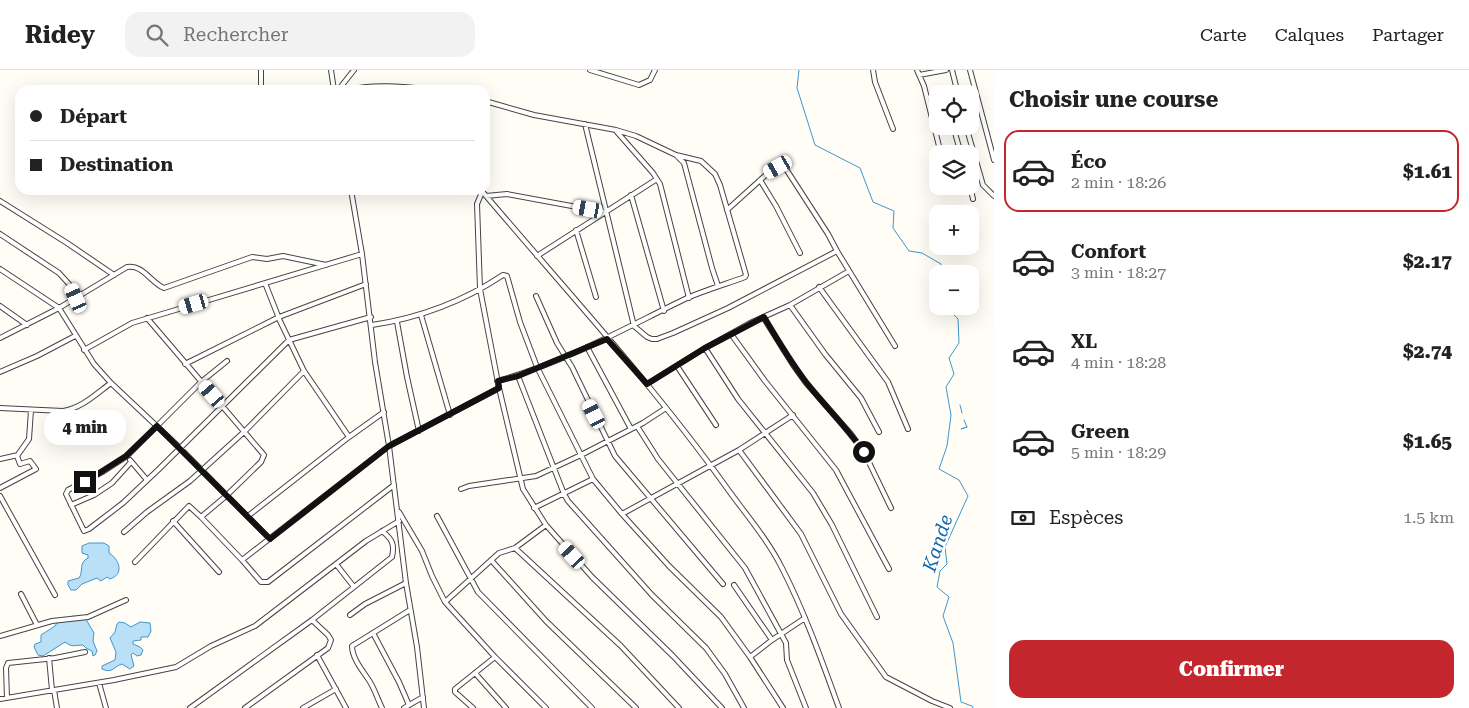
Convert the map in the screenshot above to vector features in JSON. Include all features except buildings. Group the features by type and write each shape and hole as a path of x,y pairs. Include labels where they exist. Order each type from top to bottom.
{"street":[{"path":"261,70 261,85"},
{"path":"331,70 333,85"},
{"path":"344,85 354,70"},
{"path":"590,70 639,84 650,80 655,70"},
{"path":"873,70 893,129"},
{"path":"917,70 927,98 939,145"},
{"path":"919,75 946,70"},
{"path":"952,70 956,85"},
{"path":"970,70 994,160"},
{"path":"490,102 534,115 616,130 636,136 676,155 701,161 715,174 720,185 746,275 689,298 607,339 518,376 498,381"},
{"path":"585,124 634,326 647,337 657,339 673,333 728,308 837,251"},
{"path":"616,130 653,172 660,184 689,298"},
{"path":"969,135 983,185 994,196"},
{"path":"676,155 684,163 718,286"},
{"path":"727,210 768,172 778,167 786,169 828,234 895,346"},
{"path":"537,256 657,179"},
{"path":"760,180 776,206 800,253"},
{"path":"486,196 507,194 605,212"},
{"path":"352,195 371,317 375,362 398,509 406,582 424,708"},
{"path":"480,195 477,204 480,289 499,388 523,489 546,525 592,577 673,656 722,708"},
{"path":"631,195 664,310"},
{"path":"972,195 973,199"},
{"path":"486,196 647,384 711,466 782,566 805,618 839,708"},
{"path":"0,201 67,242 114,275"},
{"path":"576,230 596,297"},
{"path":"0,234 59,273 69,284 76,298"},
{"path":"84,350 132,323 362,254"},
{"path":"0,338 59,308 126,267 132,266 164,288 252,257 267,259 283,256 326,266"},
{"path":"0,269 59,308 84,350 111,383 180,448 270,539"},
{"path":"647,384 705,348 790,305 849,270"},
{"path":"372,325 397,322 421,315 480,289 503,275 507,276 520,322 537,367 593,479 622,514 682,579 721,617 783,708"},
{"path":"265,282 304,371 349,437"},
{"path":"186,364 279,317 366,284"},
{"path":"819,287 888,382 908,430"},
{"path":"536,296 557,343 615,456 723,584"},
{"path":"790,305 825,354 861,398 879,432"},
{"path":"0,306 27,325"},
{"path":"421,315 450,415"},
{"path":"227,361 201,382 126,456 104,471 68,490 66,494 85,531 123,503 290,340 371,317"},
{"path":"764,317 802,377 864,452 891,508"},
{"path":"147,318 244,432 260,448 264,458 226,496 201,517"},
{"path":"397,322 419,431"},
{"path":"731,334 765,381 836,470 889,568"},
{"path":"0,372 76,336"},
{"path":"587,347 631,429"},
{"path":"705,348 738,399 813,492 832,524 877,617"},
{"path":"677,366 716,425"},
{"path":"124,532 147,512 190,481 244,432 304,371"},
{"path":"518,376 564,494 652,594 706,648 725,674 744,708"},
{"path":"0,408 70,410 88,401 111,383"},
{"path":"242,560 389,446 499,388"},
{"path":"461,489 514,478 521,479 536,476 637,426 666,408"},
{"path":"0,459 18,454 29,439 31,410"},
{"path":"248,516 384,412"},
{"path":"622,514 739,450 793,415"},
{"path":"637,426 658,459 746,568 787,645 787,660 806,708"},
{"path":"739,450 801,534 840,614 886,677 932,701 950,708"},
{"path":"0,488 36,469 30,461 20,464 18,454"},
{"path":"126,456 147,480"},
{"path":"71,505 94,495 112,483 131,462"},
{"path":"534,508 593,479"},
{"path":"135,562 188,506 201,517 261,582 268,582 394,485"},
{"path":"0,496 55,595"},
{"path":"398,509 422,551 445,602 495,657 546,708"},
{"path":"437,516 478,592 592,708"},
{"path":"173,521 219,572"},
{"path":"0,699 99,683 176,667 211,646 256,626 366,541 399,521"},
{"path":"445,602 491,560 499,554 516,548 546,525"},
{"path":"190,708 312,620 388,562 392,557 394,544 391,538 382,530"},
{"path":"516,548 621,646 679,708"},
{"path":"491,560 546,621 636,708"},
{"path":"336,564 354,587"},
{"path":"350,615 365,604 406,582"},
{"path":"734,585 772,640"},
{"path":"21,594 37,625"},
{"path":"0,636 52,621 88,617 126,600"},
{"path":"382,708 352,650 352,646 410,610"},
{"path":"750,657 805,618"},
{"path":"245,708 328,648 331,640 312,620"},
{"path":"373,633 409,705"},
{"path":"7,698 7,664 85,652"},
{"path":"317,655 346,708"},
{"path":"473,708 455,690 495,657"},
{"path":"49,658 57,708"},
{"path":"475,673 506,708"},
{"path":"99,683 106,708"},
{"path":"303,708 336,689"},
{"path":"404,708 423,697"}],"water":[{"path":"89,543 104,543 109,546 109,553 119,566 118,574 115,577 110,579 107,577 101,581 97,578 82,584 76,590 71,590 68,581 79,578 83,562 88,558 88,555 82,553 82,546"},
{"path":"73,616 78,619 84,616 94,633 93,641 97,651 95,655 93,656 92,651 83,645 72,646 65,642 43,656 38,655 34,647 35,644 41,642 41,635 55,626 58,621"},
{"path":"119,622 131,627 140,622 150,623 151,631 148,637 141,637 141,640 133,641 133,644 143,650 141,655 137,656 133,653 131,655 134,666 130,669 122,664 109,671 102,669 102,666 115,660 116,652 110,638"}],"waterway":[{"name":"Kande","path":"799,70 797,88 815,145 860,168 873,202 894,211 893,228 909,251 922,253 941,265"},
{"name":"Kande","path":"954,315 958,319 959,343 949,358 954,374 946,387 951,415 947,446 939,469 959,480 968,496 945,547 947,564 940,571 937,587 949,597 943,616 953,643 961,702 973,708"},
{"path":"960,405 962,413"},
{"path":"964,420 967,427 961,429 967,427"}],"route":[{"path":"85,482 126,456 157,426 270,539 389,446 499,388 498,381 518,376 607,339 647,384 705,348 764,317 806,383 851,434 864,452"}]}
